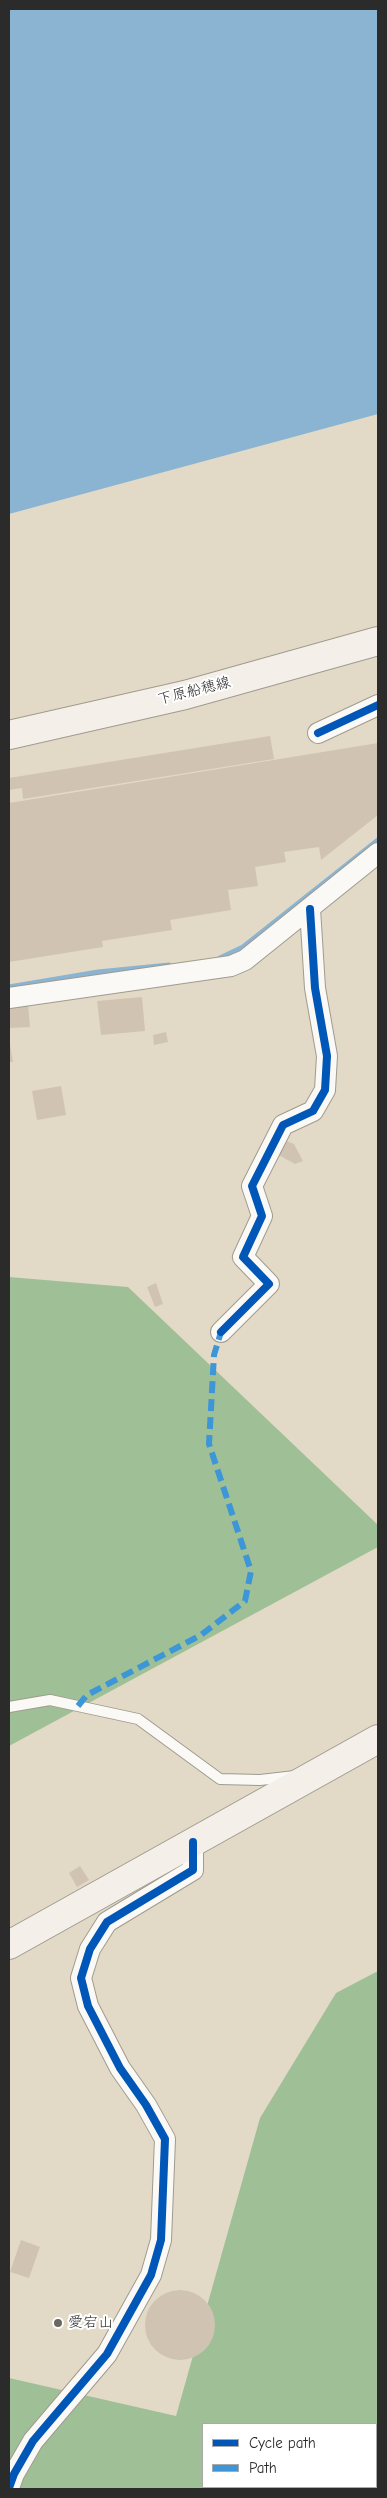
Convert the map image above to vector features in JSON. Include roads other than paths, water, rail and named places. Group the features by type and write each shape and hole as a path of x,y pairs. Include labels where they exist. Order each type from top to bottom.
{"street":[{"name":"下原船穂線","path":"9,735 185,695 378,641"},
{"path":"318,733 378,705"},
{"path":"9,998 231,966 246,960 378,853"},
{"path":"221,1332 269,1284 243,1257 262,1216 252,1186 283,1125 313,1111 325,1090 327,1056 315,988 310,909"},
{"path":"9,1945 378,1739"},
{"path":"9,2488 14,2474 32,2441 107,2354 151,2275 162,2240 165,2139 146,2105 120,2068 88,2006 80,1978 90,1949 107,1922 193,1870 193,1842"}],"lane":[{"path":"9,1707 50,1700 138,1719 220,1780 260,1780 318,1773"}],"water":[{"path":"9,9 378,9 378,414 9,514"}],"waterway":[{"path":"220,958 243,947 378,840"},
{"path":"9,987 98,972 169,965"}],"place":[{"name":"愛宕山","path":"58,2323"}]}
